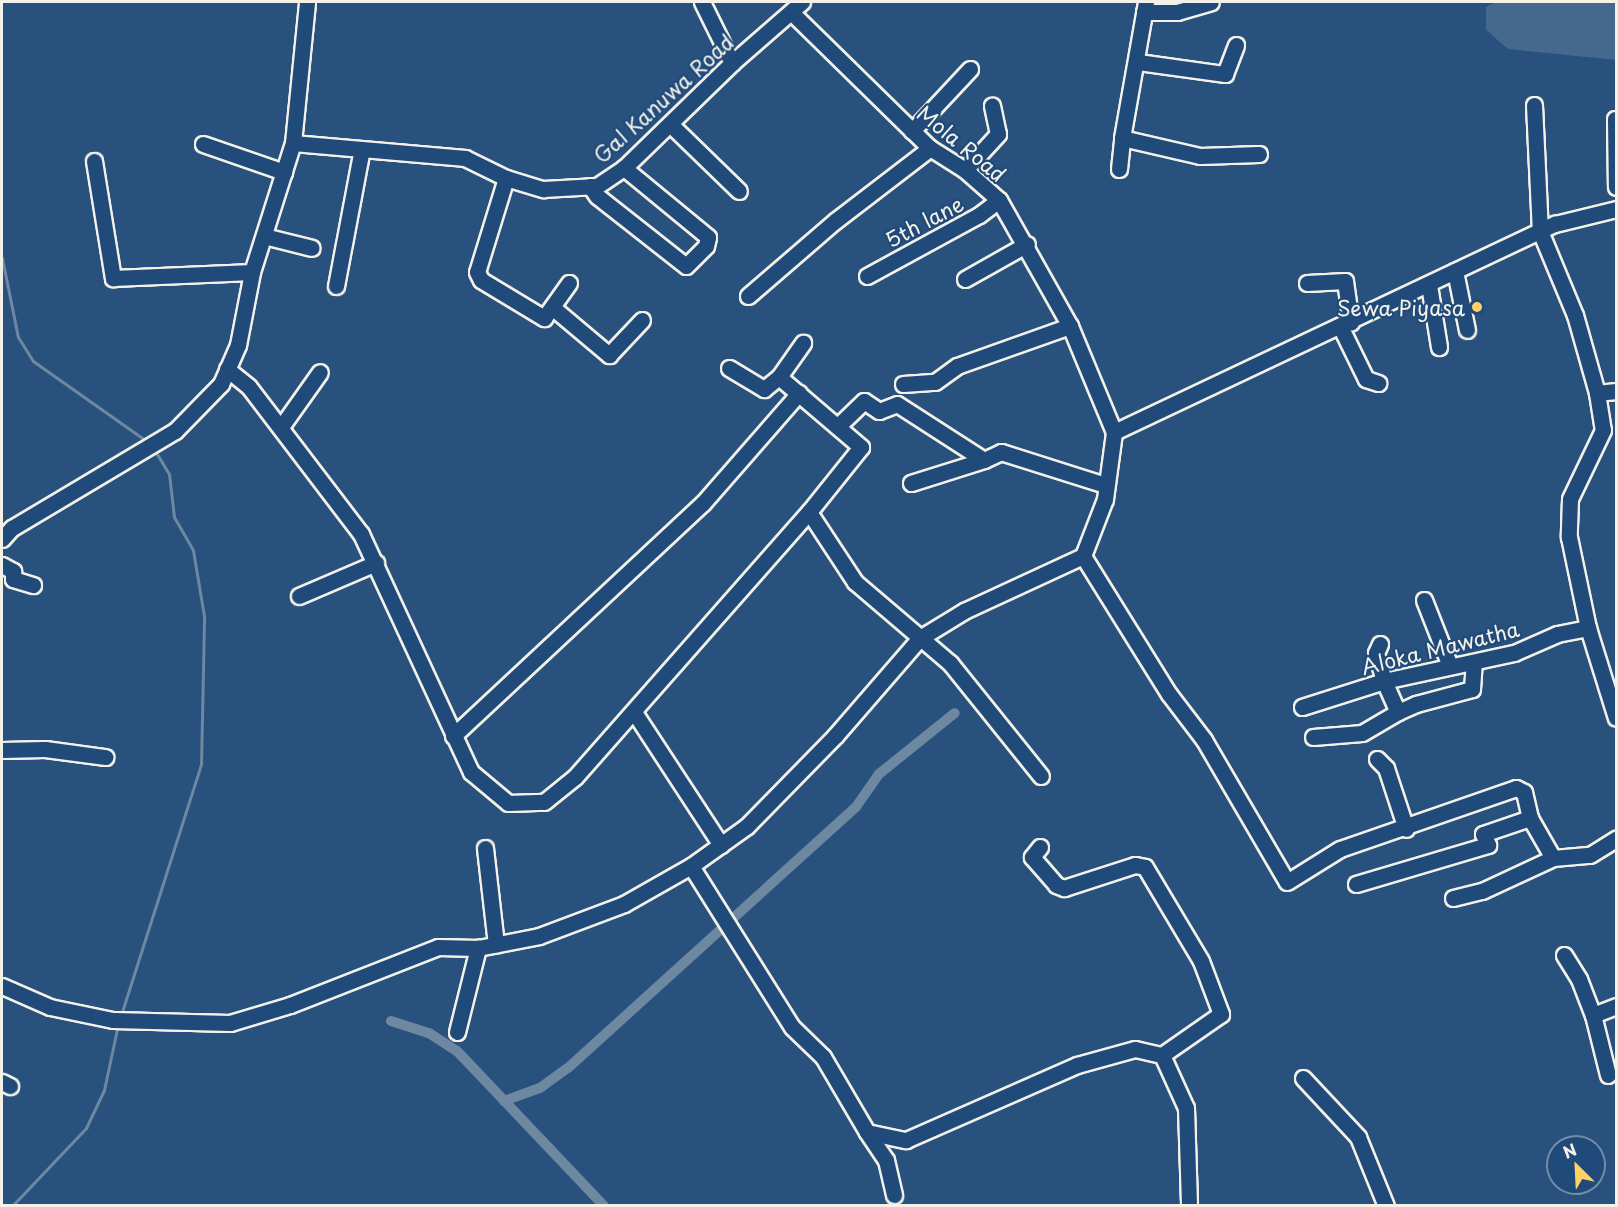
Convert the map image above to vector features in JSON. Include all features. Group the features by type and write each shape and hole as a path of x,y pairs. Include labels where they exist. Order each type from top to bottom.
{"street":[{"path":"2,539 12,528 175,431 221,384 238,345 252,272 293,143 307,2"},
{"path":"702,2 732,63"},
{"name":"Gal Kanuwa Road","path":"293,143 465,158 506,178 543,189 597,186 624,168 732,63 802,2"},
{"path":"1119,169 1122,138 1138,62 1145,7 1177,12 1211,2"},
{"name":"Mola Road","path":"791,12 930,148 965,170 999,200 1027,244 1070,326 1113,432"},
{"path":"1138,62 1225,74 1236,45"},
{"path":"912,131 970,69"},
{"path":"1534,105 1540,231 1575,315 1598,393 1603,430 1570,499 1569,537 1588,628 1617,718"},
{"path":"965,170 998,134 992,106"},
{"path":"1615,119 1617,187"},
{"path":"670,124 739,191"},
{"path":"1122,138 1200,156 1259,154"},
{"path":"203,144 284,172"},
{"path":"748,296 835,221 930,148"},
{"path":"336,286 362,149"},
{"path":"94,161 113,278 252,272"},
{"path":"590,186 597,196 686,266 706,246 708,237 624,168"},
{"path":"506,178 477,272 481,280 544,318 569,283"},
{"name":"5th lane","path":"867,276 979,215 999,200"},
{"path":"2,986 50,1007 113,1020 230,1023 290,1005 438,947 478,948 539,936 624,904 692,866 747,826 810,761 920,638 964,611 1083,556 1097,528 1113,432 1205,386 1346,325 1540,231 1617,209"},
{"path":"264,236 312,248"},
{"path":"965,279 1027,244"},
{"path":"1455,271 1467,330"},
{"path":"1307,283 1344,281 1346,325 1366,379 1378,383"},
{"path":"1429,285 1439,347"},
{"path":"552,307 609,355 642,320"},
{"path":"903,384 935,382 957,366 1070,326"},
{"path":"729,368 764,388 779,377 803,343"},
{"path":"227,369 249,387 361,534 471,772 490,791 508,803 544,802 575,777 859,454 861,447 779,377"},
{"path":"281,427 320,372"},
{"path":"1598,393 1617,391"},
{"path":"453,736 703,503 799,393"},
{"path":"838,426 864,401 879,411 897,404 984,460"},
{"path":"911,483 984,460 1001,452 1105,485"},
{"path":"809,512 855,582 950,663 1041,776"},
{"path":"1083,556 1169,694 1204,740 1287,882 1340,849 1406,829 1516,788 1529,802 1530,818 1553,858"},
{"path":"299,596 376,563"},
{"path":"2,565 13,571 13,579 33,585"},
{"path":"1424,600 1450,666"},
{"name":"Aloka Mawatha","path":"1302,707 1384,681 1474,662 1588,628"},
{"path":"1380,644 1376,653 1384,681 1398,712"},
{"path":"1313,737 1362,733 1416,704 1472,689 1474,662"},
{"path":"634,712 721,845"},
{"path":"2,750 45,748 105,757"},
{"path":"1377,759 1386,768 1406,829"},
{"path":"1356,884 1377,881 1488,845 1483,834 1530,818"},
{"path":"1453,898 1482,891 1553,858 1590,855 1617,839"},
{"path":"867,1132 906,1140 1077,1065 1135,1049 1162,1055 1221,1014 1201,961 1145,867 1135,865 1064,888 1056,885 1032,857 1040,847"},
{"path":"485,849 496,944"},
{"path":"692,866 792,1027 823,1057 886,1160 894,1195"},
{"path":"458,1032 478,948"},
{"path":"1564,955 1580,979 1593,1015 1608,1075"},
{"path":"1593,1015 1617,1006"},
{"path":"1162,1055 1186,1108 1189,1206"},
{"path":"1303,1078 1358,1137 1386,1206"}],"shaded area":[{"path":"1496,2 1616,2 1616,60 1508,49 1486,30 1486,7"}],"waterway":[{"path":"2,258 18,337 33,361 148,442"},
{"path":"121,1015 201,765 204,616 193,550 174,517 169,474 154,449"},
{"path":"504,1101 540,1088 568,1068 856,807 879,774 955,713"},
{"path":"391,1021 429,1033 457,1051 604,1206"},
{"path":"12,1206 86,1128 104,1090 118,1024"}],"place":[{"name":"Sewa Piyasa","path":"1477,307"}]}
